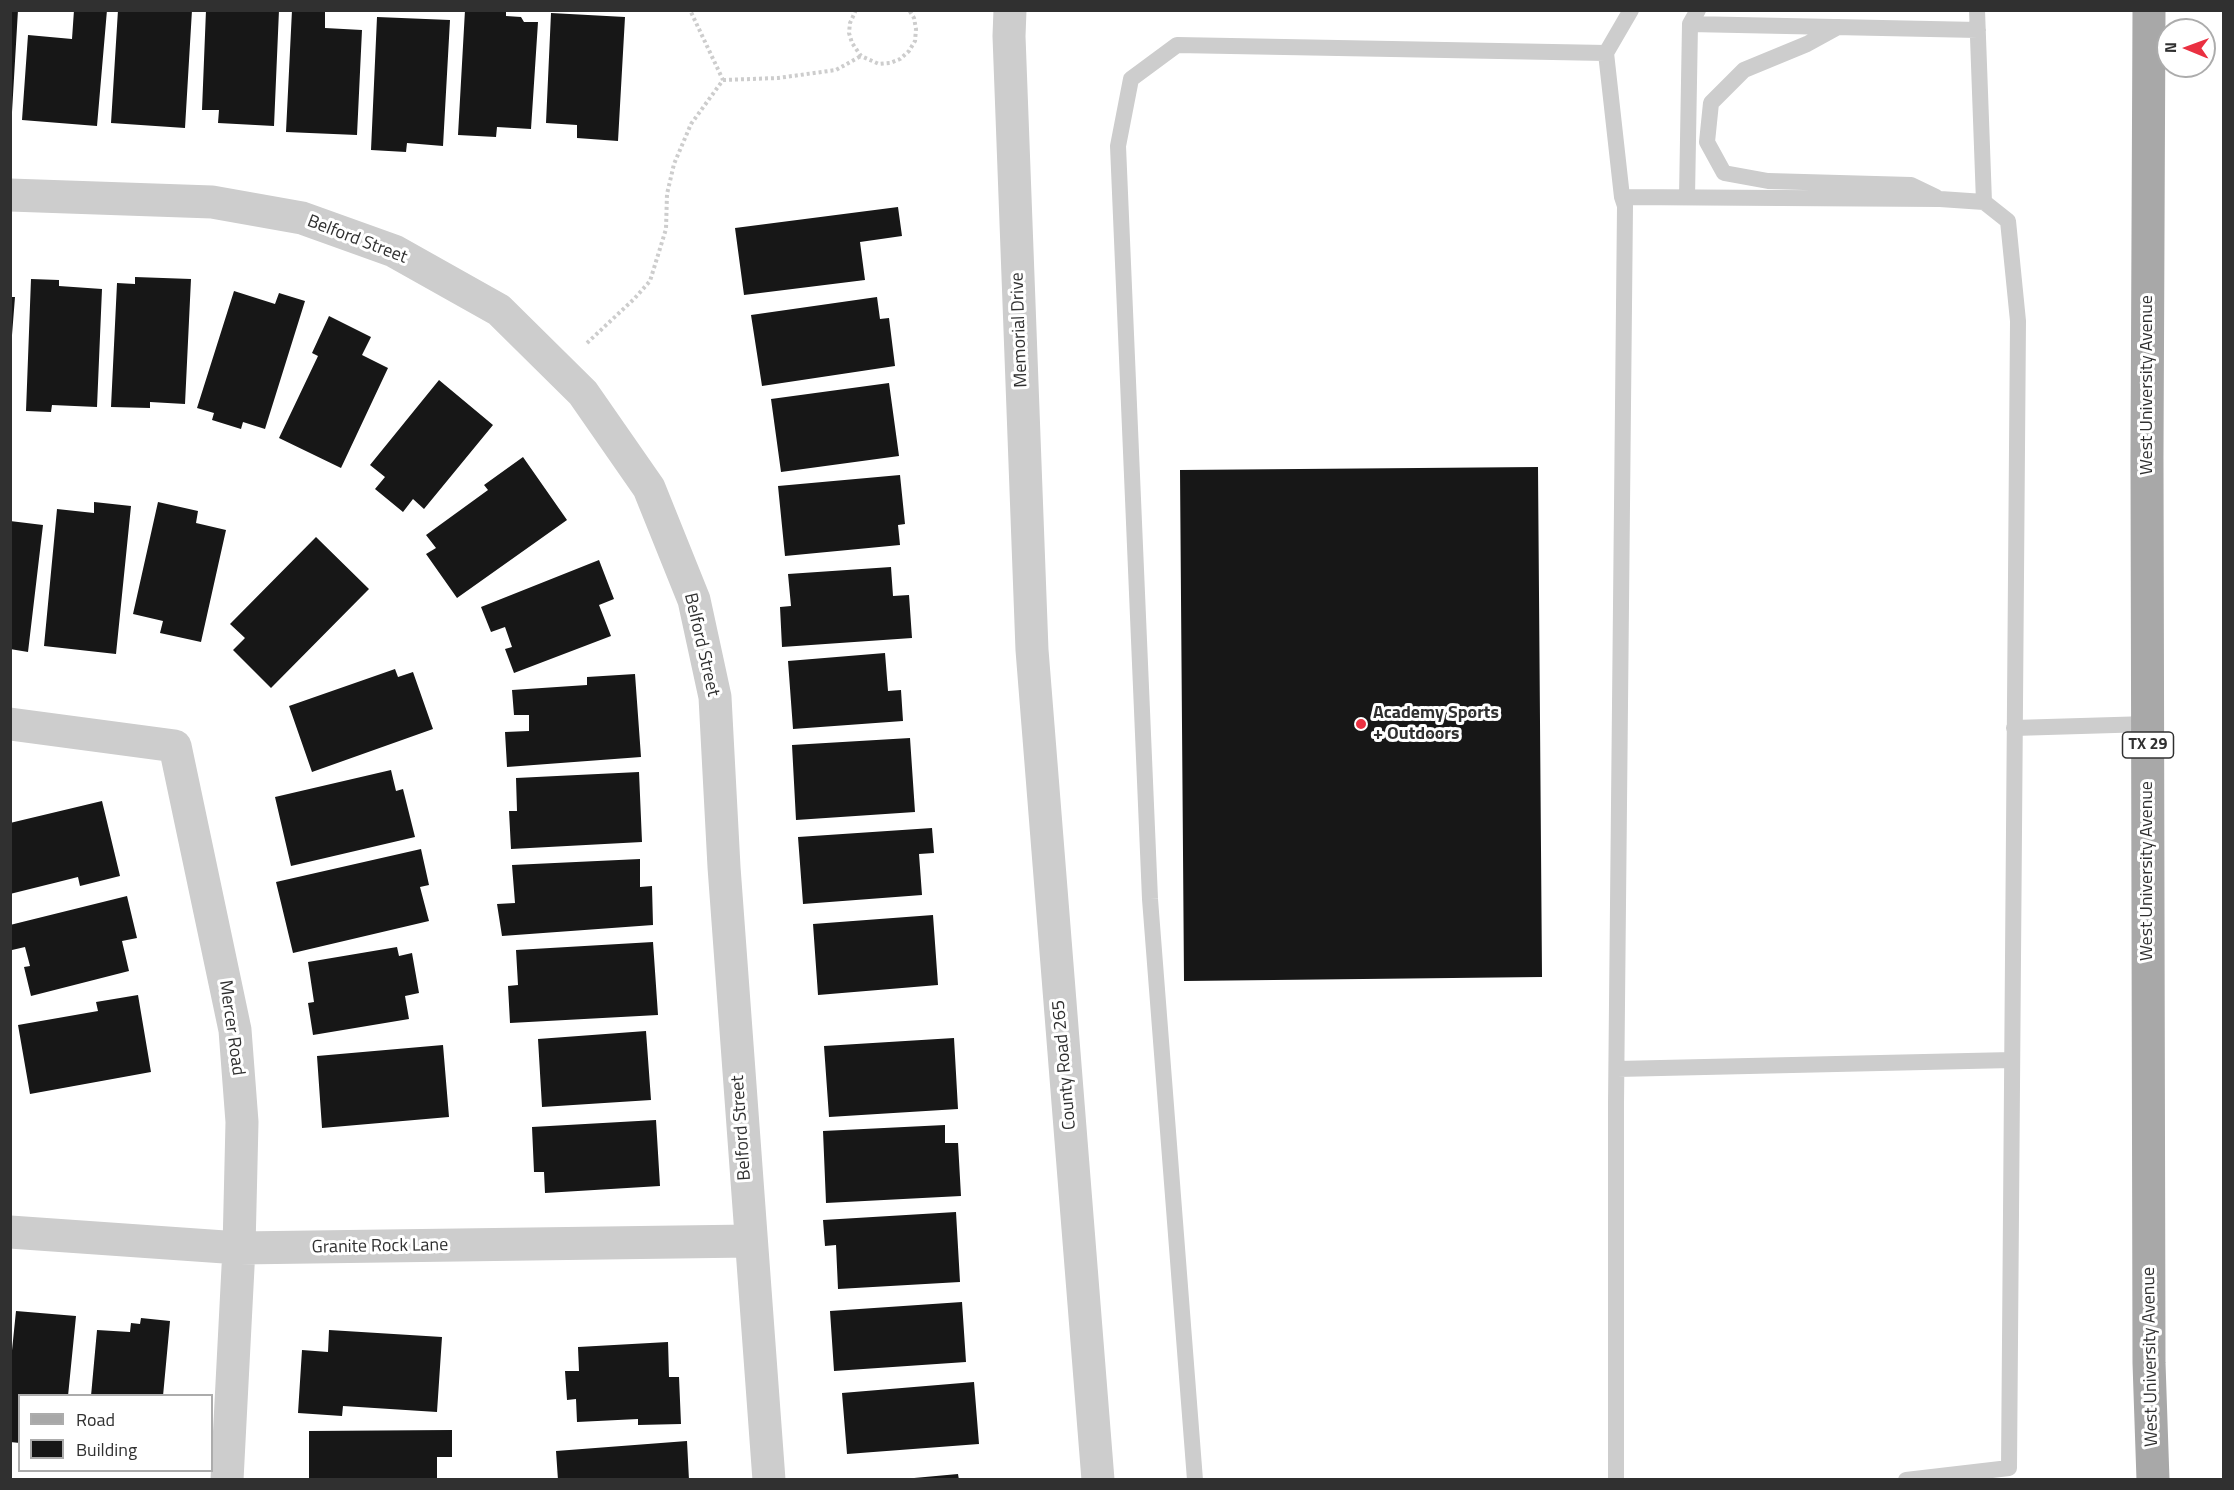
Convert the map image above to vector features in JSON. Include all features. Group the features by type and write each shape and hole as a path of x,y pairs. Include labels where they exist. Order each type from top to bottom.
{"main road":[{"name":"West University Avenue","path":"2149,10 2149,1363 2153,1479"}],"street":[{"name":"Memorial Drive","path":"1010,10 1009,36 1032,650"},
{"name":"Belford Street","path":"10,195 212,202 302,218 394,251 499,310 584,393 649,489 694,600 714,697 750,1241 769,1479"},
{"name":"County Road 265","path":"1032,650 1098,1479"},
{"name":"Mercer Road","path":"10,724 175,746 235,1030 242,1122 239,1248 227,1479"},
{"name":"Granite Rock Lane","path":"10,1232 239,1248 750,1241"}],"lane":[{"path":"1616,1479 1617,1069 1626,206 1622,197 1606,53 1631,10"},
{"path":"1977,10 1984,202"},
{"path":"1687,197 1694,17 1838,27 1978,30"},
{"path":"1838,27 1807,44 1744,70 1711,103 1707,142 1724,173 1768,181 1911,185 1940,199"},
{"path":"1195,1479 1149,887 1118,146 1131,79 1177,45 1606,53"},
{"path":"1622,197 1940,199 1984,202 2008,221 2018,321 2009,1468 1906,1479"},
{"path":"2014,728 2148,724"},
{"path":"1617,1069 2012,1059"}],"path":[{"path":"690,10 723,80"},
{"path":"856,10 850,23 849,33 852,44 861,56 879,64 900,59 915,41 914,18 909,10"},
{"path":"723,80 778,78 837,70 861,56"},
{"path":"587,343 650,281 666,229 667,194 674,164 691,124 723,80"}],"building":[{"path":"10,10 18,10 12,112 10,112"},
{"path":"74,10 107,10 97,126 22,120 28,35 72,39"},
{"path":"118,10 192,10 185,128 111,123"},
{"path":"206,10 279,10 274,126 218,123 219,110 202,110"},
{"path":"292,10 325,10 325,28 362,30 357,135 286,132"},
{"path":"465,10 506,10 506,16 521,17 524,22 538,22 531,129 497,127 496,137 458,135"},
{"path":"551,13 625,17 618,141 577,138 577,125 546,123"},
{"path":"377,17 450,20 443,146 407,143 406,152 371,150"},
{"path":"898,207 902,236 860,242 865,280 744,295 735,228"},
{"path":"135,277 191,279 185,404 150,402 150,408 111,407 117,283 135,284"},
{"path":"31,279 59,280 59,286 102,289 97,407 52,405 51,412 26,411"},
{"path":"234,291 275,304 279,293 305,301 265,429 243,422 241,429 212,420 214,413 197,408"},
{"path":"10,297 15,297 12,335 10,335"},
{"path":"877,297 880,319 889,318 895,366 762,386 751,315"},
{"path":"329,316 371,337 362,355 388,368 341,468 279,438 318,356 312,353"},
{"path":"439,380 493,425 424,509 413,499 403,512 375,489 385,477 370,465"},
{"path":"889,383 899,456 781,472 771,399"},
{"path":"523,457 567,520 457,598 426,554 436,548 426,535 488,490 484,485"},
{"name":"Academy Sports + Outdoors","path":"1538,467 1542,977 1184,981 1180,470"},
{"path":"900,475 905,524 898,525 900,545 785,556 778,486"},
{"path":"94,502 131,506 116,654 44,646 57,509 94,513"},
{"path":"158,502 198,511 196,523 226,530 201,642 160,633 163,621 133,614"},
{"path":"10,521 43,525 28,652 10,649"},
{"path":"316,537 369,589 271,688 233,650 245,638 230,624"},
{"path":"599,560 614,599 599,605 611,636 514,673 505,649 512,647 505,627 491,632 481,607"},
{"path":"891,567 893,596 909,595 912,638 782,647 780,607 791,606 788,574"},
{"path":"885,653 888,691 901,690 903,721 793,729 788,661"},
{"path":"395,669 398,677 413,672 433,729 312,772 289,706"},
{"path":"635,674 641,757 507,767 505,732 529,731 529,715 514,715 512,690 587,685 587,677"},
{"path":"910,738 915,812 796,820 792,745"},
{"path":"391,770 396,791 403,789 415,837 291,866 275,797"},
{"path":"639,772 642,842 511,849 509,811 517,811 516,778"},
{"path":"102,801 120,876 80,886 78,877 10,894 10,823"},
{"path":"932,828 934,853 919,854 922,895 803,904 798,837"},
{"path":"421,849 429,885 420,887 429,921 293,953 276,882"},
{"path":"640,859 640,887 652,886 653,925 502,936 497,904 515,903 512,865"},
{"path":"127,896 137,938 122,941 129,971 31,996 24,967 30,966 25,947 12,950 10,925"},
{"path":"933,915 938,985 818,995 813,924"},
{"path":"653,942 658,1015 510,1023 508,986 518,985 516,950"},
{"path":"397,947 399,956 412,953 419,993 405,996 409,1019 313,1035 308,1003 314,1002 308,962"},
{"path":"138,995 151,1072 30,1094 18,1025 98,1011 96,1002"},
{"path":"646,1031 651,1100 542,1107 538,1039"},
{"path":"954,1038 958,1109 829,1117 824,1046"},
{"path":"443,1045 449,1117 322,1128 317,1056"},
{"path":"656,1120 660,1186 545,1193 544,1172 534,1172 532,1127"},
{"path":"945,1125 945,1143 958,1143 961,1196 826,1203 823,1131"},
{"path":"956,1212 960,1282 838,1289 836,1245 825,1246 823,1220"},
{"path":"962,1302 966,1362 834,1371 830,1311"},
{"path":"16,1311 76,1316 68,1394 18,1394 18,1443 10,1442 10,1370"},
{"path":"141,1318 170,1321 163,1394 91,1394 97,1330 130,1332 131,1323 140,1324"},
{"path":"329,1330 442,1337 437,1412 343,1406 342,1416 298,1413 302,1350 328,1352"},
{"path":"668,1342 669,1377 679,1377 681,1424 638,1425 638,1419 577,1422 576,1399 567,1400 565,1371 579,1371 578,1347"},
{"path":"974,1382 979,1444 847,1454 842,1393"},
{"path":"452,1430 452,1457 437,1457 437,1480 309,1480 309,1431"},
{"path":"687,1441 689,1480 558,1480 556,1451"},
{"path":"958,1474 959,1480 914,1480 914,1478"}],"place":[{"name":"Academy Sports + Outdoors","path":"1361,724"}]}
